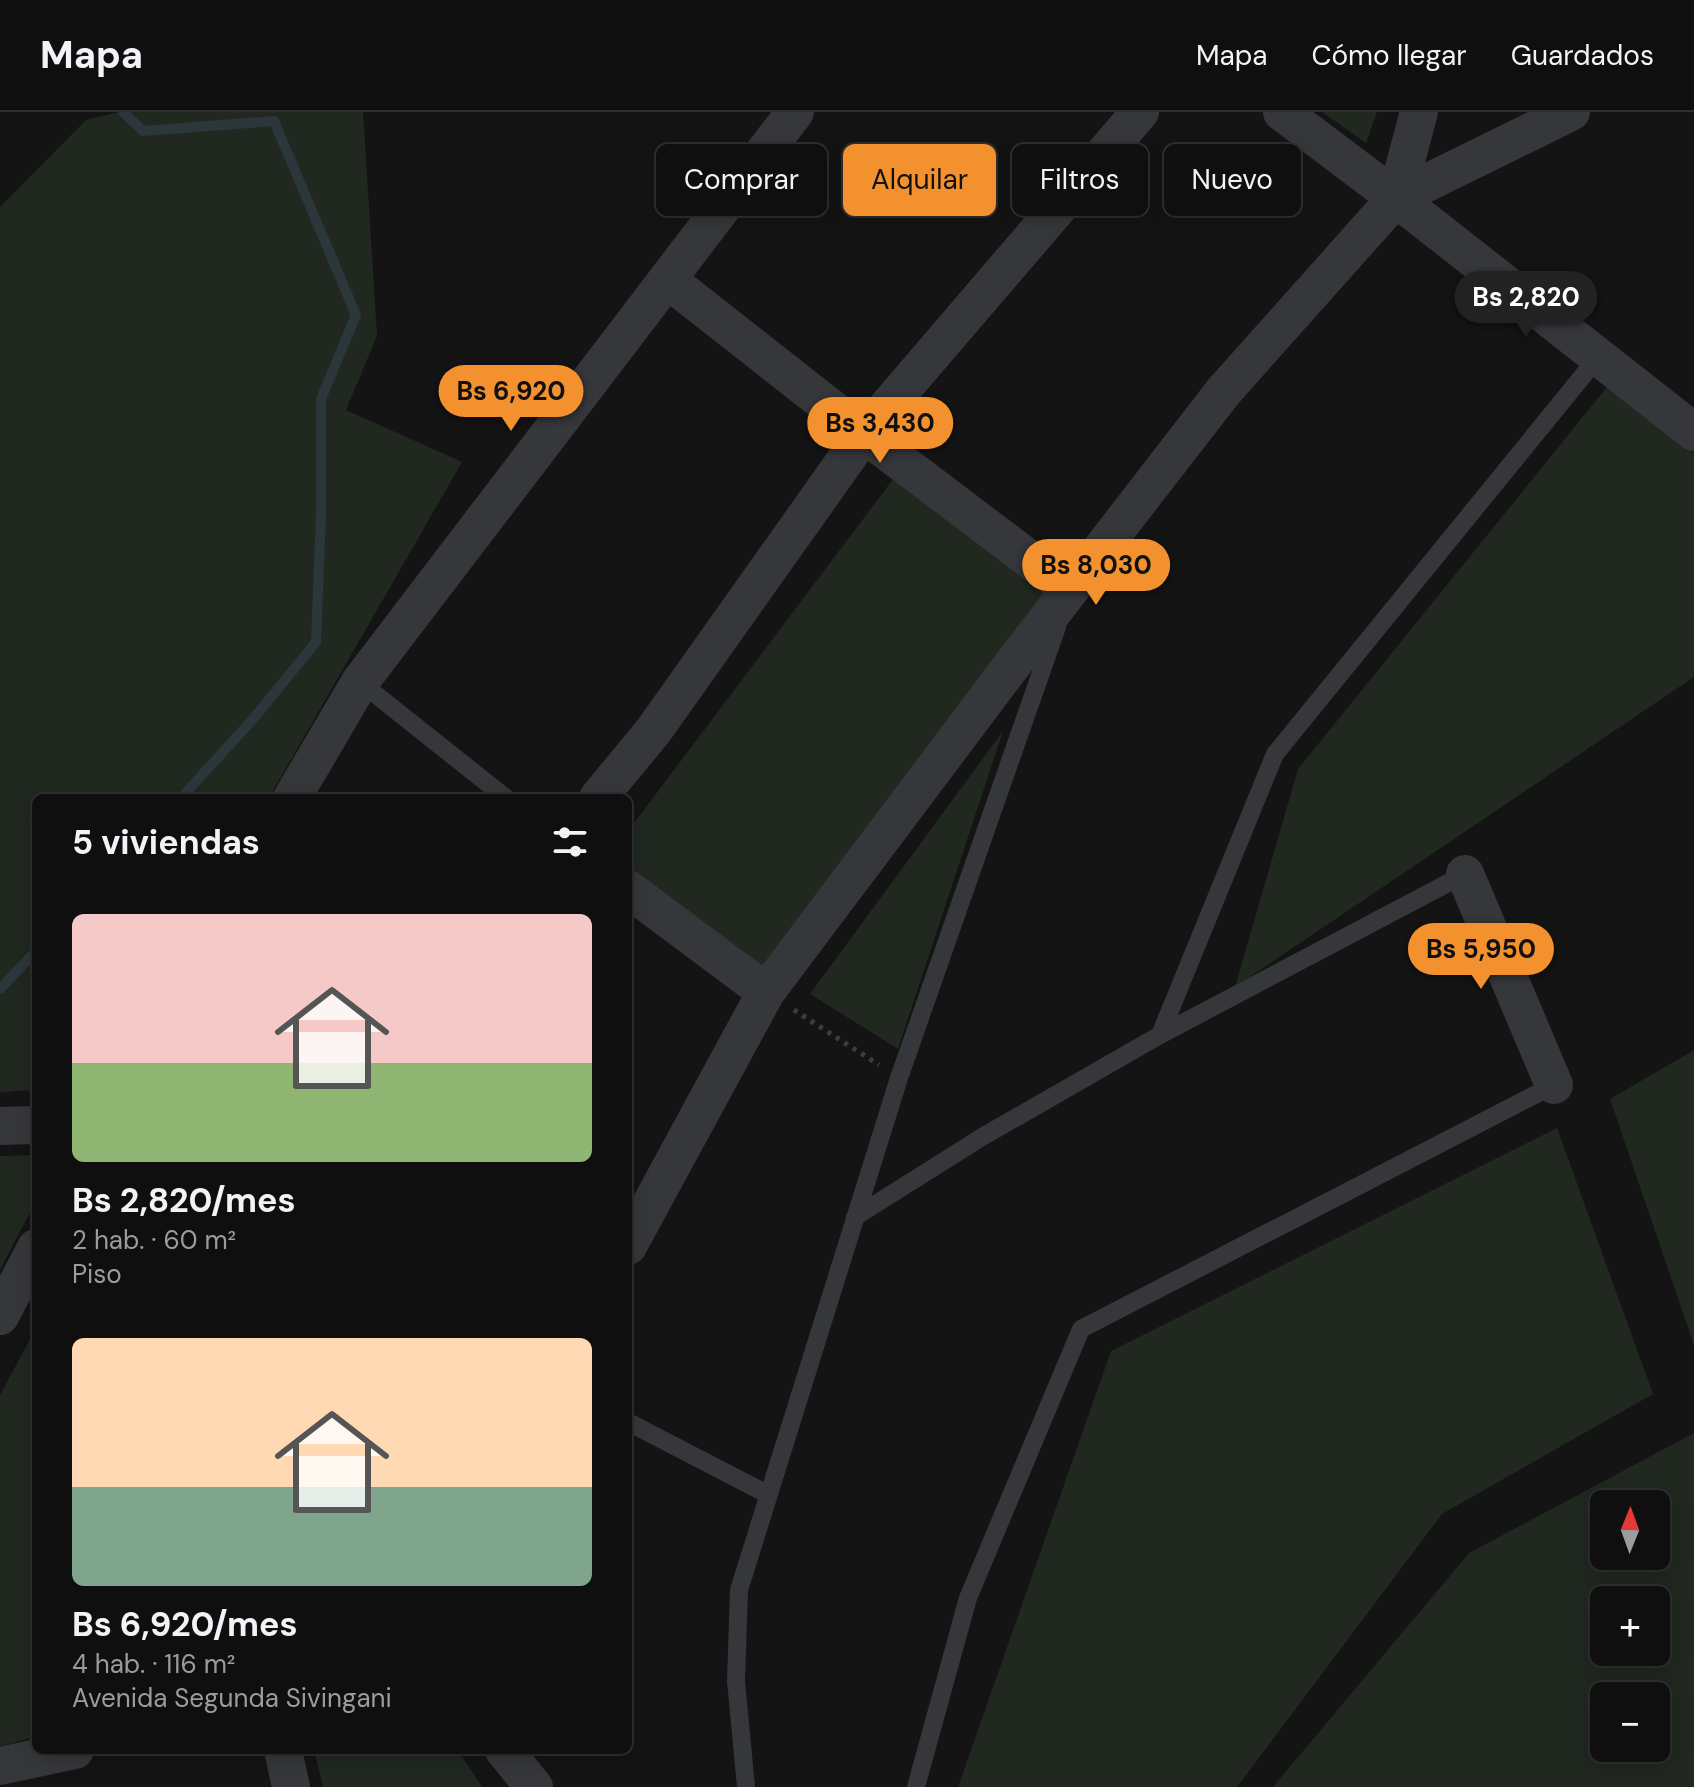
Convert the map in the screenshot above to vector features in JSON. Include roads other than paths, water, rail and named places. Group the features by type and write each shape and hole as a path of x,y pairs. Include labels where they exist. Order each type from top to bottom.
{"street":[{"path":"294,794 360,682 795,112"},
{"path":"601,794 654,730 864,434 1140,112"},
{"path":"1282,112 1694,432"},
{"path":"1396,198 1419,112"},
{"path":"632,1239 766,992 1223,392 1396,198 1571,112"},
{"path":"668,280 1070,590"},
{"path":"1465,874 1554,1085"},
{"path":"632,892 766,992"},
{"path":"0,1126 32,1125"},
{"path":"0,1316 32,1256"},
{"path":"0,1766 56,1754"},
{"path":"284,1754 291,1787"},
{"path":"507,1754 534,1787"}],"lane":[{"path":"1160,1035 1275,754 1599,356"},
{"path":"746,1787 736,1681 739,1590 899,1078 1070,590"},
{"path":"360,682 501,794"},
{"path":"855,1217 982,1137 1160,1035 1465,874"},
{"path":"916,1787 968,1598 1081,1329 1554,1085"},
{"path":"632,1424 767,1494"}],"waterway":[{"path":"123,112 143,131 274,121 356,315 321,399 316,642 253,719 185,794"},
{"path":"0,989 32,955"}]}
